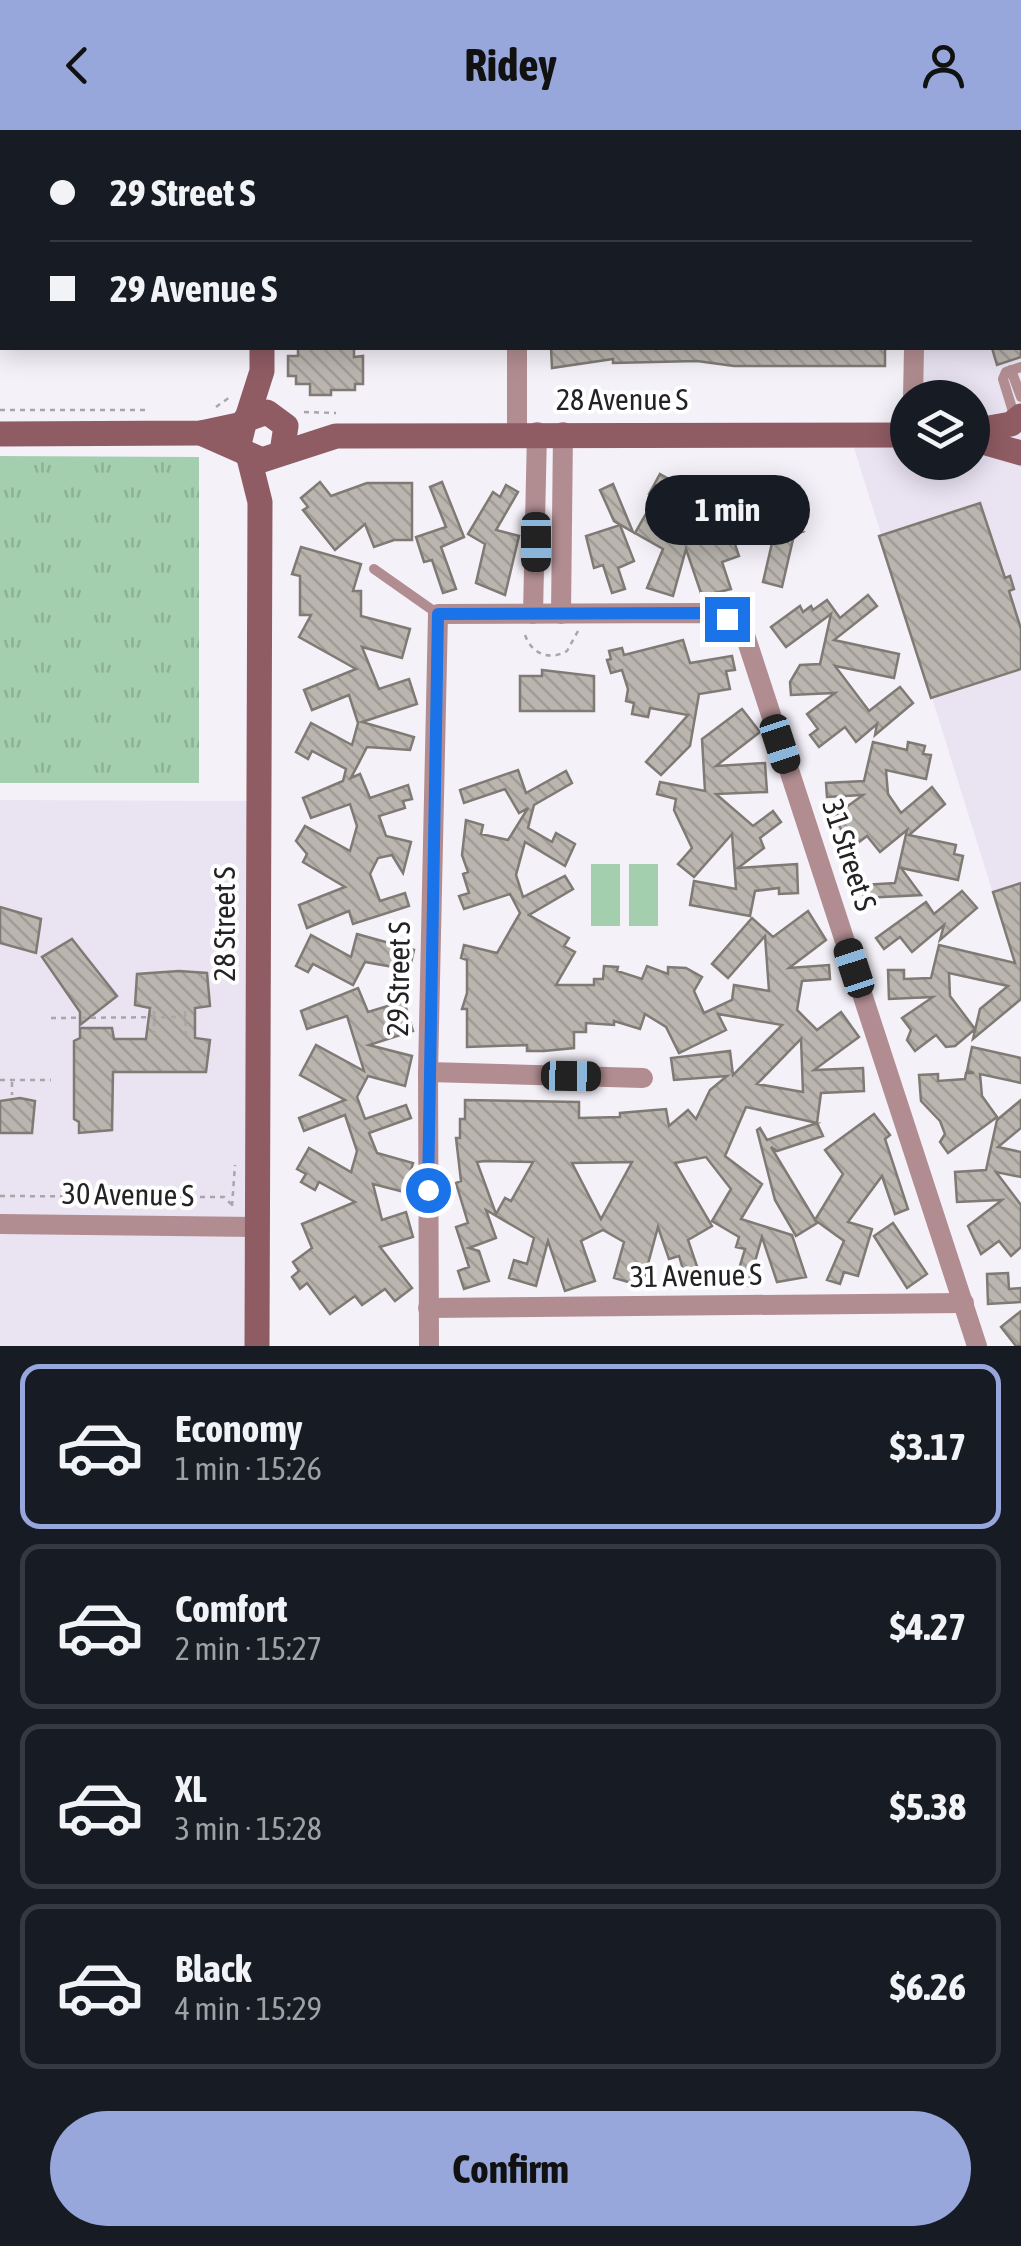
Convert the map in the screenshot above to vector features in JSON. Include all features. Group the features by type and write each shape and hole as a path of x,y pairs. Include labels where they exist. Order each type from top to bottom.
{"street":[{"path":"438,614 570,614 539,432 518,350"},
{"path":"913,380 914,350"},
{"path":"256,442 262,359"},
{"name":"28 Street S","path":"257,1346 260,502 256,442 288,434 262,359"},
{"path":"256,442 258,412 284,414 336,436"},
{"path":"0,434 203,422 256,442 336,436"},
{"path":"990,430 1017,426"},
{"path":"990,434 1017,426"},
{"path":"528,614 539,432"},
{"name":"28 Avenue S","path":"336,436 539,432 890,435"},
{"name":"31 Street S","path":"570,614 703,613 727,619 744,632 976,1346"},
{"name":"29 Street S","path":"429,1346 428,1072 438,614"},
{"path":"428,1072 643,1078"},
{"name":"30 Avenue S","path":"0,1224 256,1227"},
{"name":"31 Avenue S","path":"428,1308 964,1303"}],"lane":[{"path":"1016,368 1002,383 1017,426"},
{"path":"1016,368 1017,426"},
{"path":"374,569 438,614"}],"path":[{"path":"203,422 235,391"},
{"path":"0,410 151,410"},
{"path":"284,414 352,413"},
{"path":"528,614 528,644 550,656 573,645 570,614"},
{"path":"154,1010 154,1034"},
{"path":"186,1010 186,1034"},
{"path":"51,1018 186,1018"},
{"path":"0,1080 51,1080"},
{"path":"12,1080 12,1096"},
{"path":"0,1196 224,1198 232,1204"}],"shaded area":[{"path":"914,350 1021,350 1021,983 850,435 890,435 890,480 990,480 990,380 913,380"},
{"path":"0,800 258,801 257,1346 0,1346"}],"green space":[{"path":"0,456 199,457 199,783 0,783"},
{"path":"591,864 620,864 620,926 591,926"},
{"path":"629,864 658,864 658,926 629,926"}],"building":[{"path":"298,350 354,350 354,357 363,356 363,384 355,384 355,390 331,390 331,395 310,395 310,384 296,384 296,376 288,376 288,356 298,356"},
{"path":"551,350 885,350 885,366 613,363 613,359 552,368"},
{"path":"993,350 1021,350 1021,357 997,365"},
{"path":"660,474 690,491 667,530 693,537 714,530 698,490 719,482 736,526 727,521 739,556 722,562 731,589 702,596 686,549 673,596 647,588 663,549 635,533 655,498 649,494"},
{"path":"774,479 795,491 776,525 802,532 794,535 782,587 763,582 772,543 744,531"},
{"path":"320,482 331,496 367,483 412,483 412,540 394,540 374,547 365,524 335,550 303,510 308,507 301,498"},
{"path":"442,482 464,537 441,547 456,589 443,593 432,560 424,562 416,537 446,527 430,487"},
{"path":"613,484 633,532 614,521 600,490"},
{"path":"506,485 518,492 496,530 519,536 505,595 476,583 485,544 468,534 493,492 500,497"},
{"path":"980,503 1005,578 1010,576 1014,589 1009,591 1021,629 1021,669 931,698 879,536"},
{"path":"620,525 634,561 618,568 625,589 612,593 603,565 594,568 586,536"},
{"path":"301,547 361,564 353,591 361,591 361,616 410,629 402,658 362,647 379,689 409,679 417,704 362,722 414,737 410,750 367,747 351,778 360,774 370,798 408,785 412,799 403,801 405,808 379,816 386,836 411,842 403,873 392,855 378,858 370,874 380,901 405,893 409,906 353,924 349,911 307,928 299,905 345,887 303,862 307,854 296,841 305,826 350,851 357,826 350,804 311,818 303,798 343,781 346,769 312,751 308,759 296,752 311,723 352,745 358,723 349,695 312,710 304,690 356,669 299,637 311,615 300,615 300,576 292,574"},
{"path":"868,595 877,606 834,640 899,654 894,678 835,666 869,711 900,687 913,703 875,735 877,724 856,742 845,727 819,747 810,735 818,729 807,714 835,693 791,695 790,682 800,665 820,664 831,614 786,647 771,627 800,606 803,612 811,606 813,610 827,600 840,618"},
{"path":"683,640 690,663 732,656 735,670 726,671 730,689 699,694 690,746 661,775 646,762 688,715 650,708 648,717 632,714 634,703 626,701 628,689 622,670 611,673 607,660 611,659 609,651 622,648 624,655"},
{"path":"542,670 594,676 594,711 520,711 520,676 542,676"},
{"path":"742,709 760,732 716,766 765,763 767,792 716,794 753,826 773,811 781,822 760,838 764,848 738,868 797,864 798,893 779,894 779,888 755,891 750,916 690,905 694,881 736,889 732,834 694,877 678,864 692,848 674,810 676,799 657,794 660,782 705,791 702,739"},
{"path":"873,742 907,750 908,742 925,746 923,754 931,755 926,779 886,770 888,794 901,813 932,787 945,804 909,835 956,845 954,854 963,856 958,880 901,868 921,895 864,898 863,885 895,883 907,830 880,852 867,836 851,848 834,816 863,795 827,797 826,783 864,781"},
{"path":"518,770 526,793 566,771 572,783 534,805 528,828 552,842 556,833 575,844 565,866 525,842 516,875 523,897 565,876 573,889 529,915 569,938 564,946 575,952 556,985 594,985 594,979 603,979 604,966 618,967 617,971 642,979 647,966 668,974 668,967 686,968 702,977 694,991 704,1013 732,1000 734,985 769,991 765,936 728,978 712,964 752,918 773,937 808,911 826,940 789,968 829,965 830,979 802,981 797,1010 817,1030 841,1012 859,1037 814,1070 863,1068 864,1091 821,1093 817,1123 746,1107 725,1156 762,1184 741,1219 792,1235 806,1277 777,1282 762,1237 748,1286 735,1282 745,1249 736,1247 739,1237 712,1221 731,1189 706,1157 675,1163 712,1226 688,1240 702,1281 688,1286 679,1256 669,1259 658,1227 642,1286 614,1278 624,1242 603,1230 581,1241 595,1281 565,1291 548,1241 536,1286 509,1278 514,1260 527,1264 534,1238 486,1210 496,1238 469,1248 479,1251 489,1281 464,1289 458,1271 469,1267 456,1227 468,1223 456,1183 461,1181 456,1138 460,1138 460,1119 465,1119 465,1100 579,1102 579,1118 620,1117 620,1113 666,1109 669,1126 688,1110 696,1119 710,1090 727,1076 674,1080 671,1058 730,1051 733,1075 782,1025 718,1014 726,1030 679,1053 666,1027 645,1014 640,1029 614,1021 614,1025 586,1023 586,1032 574,1032 574,1048 527,1051 527,1045 467,1047 467,1009 462,1009 467,993 467,960 461,958 464,945 497,953 520,913 510,894 464,909 459,896 469,893 462,855 466,820 483,825 481,834 508,840 528,808 519,813 505,789 464,803 460,790","holes":["801,1039 803,1092 757,1084","477,1162 533,1162 511,1201 505,1198 496,1214","632,1162 601,1219 572,1163"]},
{"path":"1021,883 1021,999 973,1039 980,1009 1008,986 949,973 950,996 975,1029 955,1046 946,1047 936,1035 915,1051 907,1040 911,1030 902,1018 933,997 889,999 888,970 904,970 904,979 931,978 939,945 1015,963 993,892"},
{"path":"962,891 977,908 940,940 944,925 912,952 900,937 884,949 876,938 926,902 934,914"},
{"path":"0,907 41,919 36,953 0,943"},
{"path":"357,934 414,950 411,963 401,960 399,968 365,962 353,985 313,964 308,972 296,966 311,935 351,957"},
{"path":"72,939 117,996 80,1025 80,1012 42,957"},
{"path":"207,973 210,1006 195,1008 195,1038 210,1040 206,1072 113,1072 112,1130 79,1133 79,1122 74,1119 74,1041 80,1038 80,1028 112,1028 114,1039 146,1039 150,1008 135,1005 137,974"},
{"path":"358,988 368,1012 404,1001 413,1031 369,1045 412,1056 405,1086 368,1076 357,1097 365,1119 406,1105 411,1118 369,1133 377,1153 413,1163 404,1192 373,1184 382,1220 406,1212 413,1237 380,1247 412,1288 395,1301 385,1289 362,1305 355,1296 330,1314 307,1283 300,1289 292,1277 299,1271 293,1262 312,1248 302,1224 355,1202 319,1182 315,1190 301,1182 306,1174 297,1169 309,1148 351,1172 357,1151 345,1115 304,1131 299,1118 345,1100 300,1075 316,1045 364,1071 347,1016 307,1029 301,1011"},
{"path":"972,1047 1021,1058 1021,1083 980,1074 982,1096 997,1117 948,1153 940,1142 945,1134 940,1121 921,1101 919,1075 938,1074 938,1081 965,1079 966,1073 974,1073 967,1071"},
{"path":"1021,1100 1021,1128 998,1147 1021,1152 1021,1177 996,1172 1021,1205 1021,1247 1011,1256 999,1241 981,1254 968,1226 1002,1200 957,1202 955,1172 986,1170 997,1120"},
{"path":"0,1101 35,1101 32,1133 0,1133"},
{"path":"874,1114 890,1135 885,1139 908,1209 895,1214 882,1176 848,1222 872,1229 858,1276 844,1272 840,1284 827,1280 844,1241 815,1220 843,1174 825,1150"},
{"path":"817,1123 823,1136 777,1151 771,1147 817,1223 796,1236 775,1200 757,1130 760,1128 767,1140"},
{"path":"893,1223 927,1274 907,1288 874,1236"},
{"path":"1008,1273 1009,1289 1021,1288 1021,1302 988,1304 987,1274"},
{"path":"1021,1311 1021,1346 1016,1346 1001,1327"}],"route":[{"path":"428,1190 438,614 703,613 727,619"}]}
